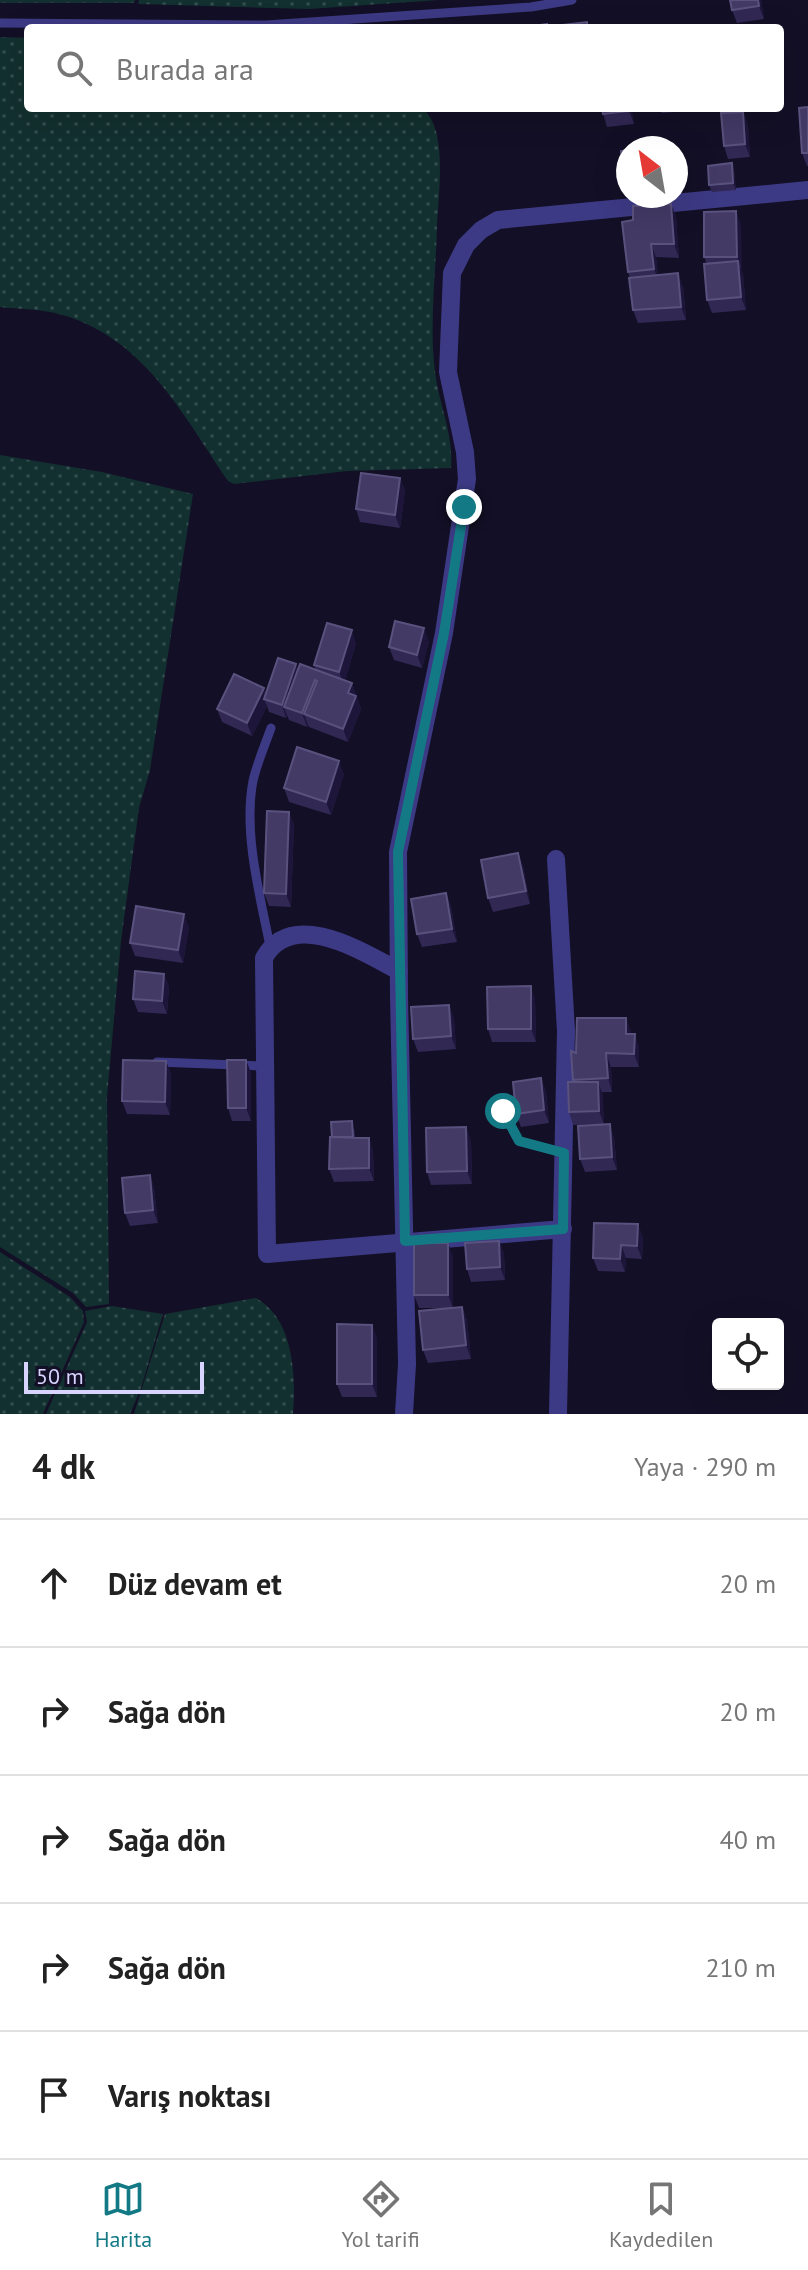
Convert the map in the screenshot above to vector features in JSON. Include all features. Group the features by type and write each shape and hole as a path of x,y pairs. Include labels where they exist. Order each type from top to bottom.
{"street":[{"path":"404,1414 407,1364 398,852 444,633 467,479 465,452 448,372 452,273 466,245 481,230 498,220 808,190"},
{"path":"556,859 566,1031 558,1414"},
{"path":"399,971 344,943 317,934 283,939 270,946 264,958 267,1254 563,1229"}],"lane":[{"path":"281,24 531,7 572,0"},
{"path":"0,23 133,24"},
{"path":"270,946 253,849 252,804 253,781 271,728"},
{"path":"150,1062 263,1066"},
{"path":"503,1111 519,1141 564,1153"}],"green space":[{"path":"0,0 135,0 134,3 0,3"},
{"path":"139,0 439,0 309,9 138,4"},
{"path":"0,37 24,38 24,112 425,112 430,117 439,145 433,354 450,444 451,468 347,471 234,484 228,481 176,403 156,379 136,357 112,338 85,323 55,313 0,307"},
{"path":"0,455 102,472 193,494 150,770 139,808 121,941 107,1097 109,1304 86,1307 73,1293 0,1247"},
{"path":"0,1252 70,1297 83,1311 84,1322 43,1414 0,1414"},
{"path":"256,1298 269,1307 285,1334 293,1366 293,1414 134,1414 165,1314"},
{"path":"112,1306 163,1314 130,1414 46,1414 87,1322 85,1311"}],"building":[{"path":"730,0 758,0 759,6 732,10"},
{"path":"808,107 808,153 802,153 799,108"},
{"path":"743,112 745,144 724,146 721,113"},
{"path":"732,163 733,183 709,185 708,166"},
{"path":"633,208 671,208 674,244 651,244 654,269 628,272 622,222 633,220"},
{"path":"736,211 737,257 704,257 704,212"},
{"path":"738,261 741,297 707,300 704,264"},
{"path":"678,273 681,307 633,310 629,278"},
{"path":"361,473 400,478 395,515 356,509"},
{"path":"395,621 424,628 417,655 389,647"},
{"path":"327,623 352,630 339,672 314,665"},
{"path":"278,658 296,664 282,705 264,699"},
{"path":"300,664 352,683 348,693 356,696 343,729 304,714 315,680 302,713 284,707"},
{"path":"234,674 264,688 247,723 217,709"},
{"path":"297,747 339,761 326,802 284,788"},
{"path":"267,811 289,812 286,894 264,893"},
{"path":"518,853 526,891 488,898 481,860"},
{"path":"446,893 452,929 417,934 411,899"},
{"path":"136,906 184,914 178,950 130,943"},
{"path":"135,971 164,974 162,1001 133,999"},
{"path":"531,986 531,1029 488,1029 487,987"},
{"path":"449,1005 451,1036 413,1039 411,1007"},
{"path":"577,1018 626,1018 626,1034 635,1034 634,1054 606,1053 608,1078 573,1080 571,1051 576,1053"},
{"path":"123,1060 166,1061 165,1102 122,1101"},
{"path":"227,1060 246,1060 246,1108 228,1108"},
{"path":"541,1078 544,1110 516,1114 513,1082"},
{"path":"568,1082 598,1082 599,1111 569,1112"},
{"path":"352,1121 353,1137 332,1137 331,1122"},
{"path":"610,1124 612,1157 580,1159 578,1126"},
{"path":"466,1127 467,1171 427,1172 426,1128"},
{"path":"330,1137 369,1138 369,1168 329,1169"},
{"path":"150,1175 153,1210 125,1213 122,1178"},
{"path":"594,1223 638,1224 637,1246 621,1245 620,1259 593,1258"},
{"path":"499,1241 500,1267 467,1269 465,1243"},
{"path":"414,1243 448,1243 448,1295 414,1295"},
{"path":"462,1307 466,1345 423,1350 419,1311"},
{"path":"337,1324 372,1325 372,1384 337,1384"}],"route":[{"path":"464,507 444,633 398,852 405,1241 563,1229 564,1153 519,1141 503,1111"}]}
